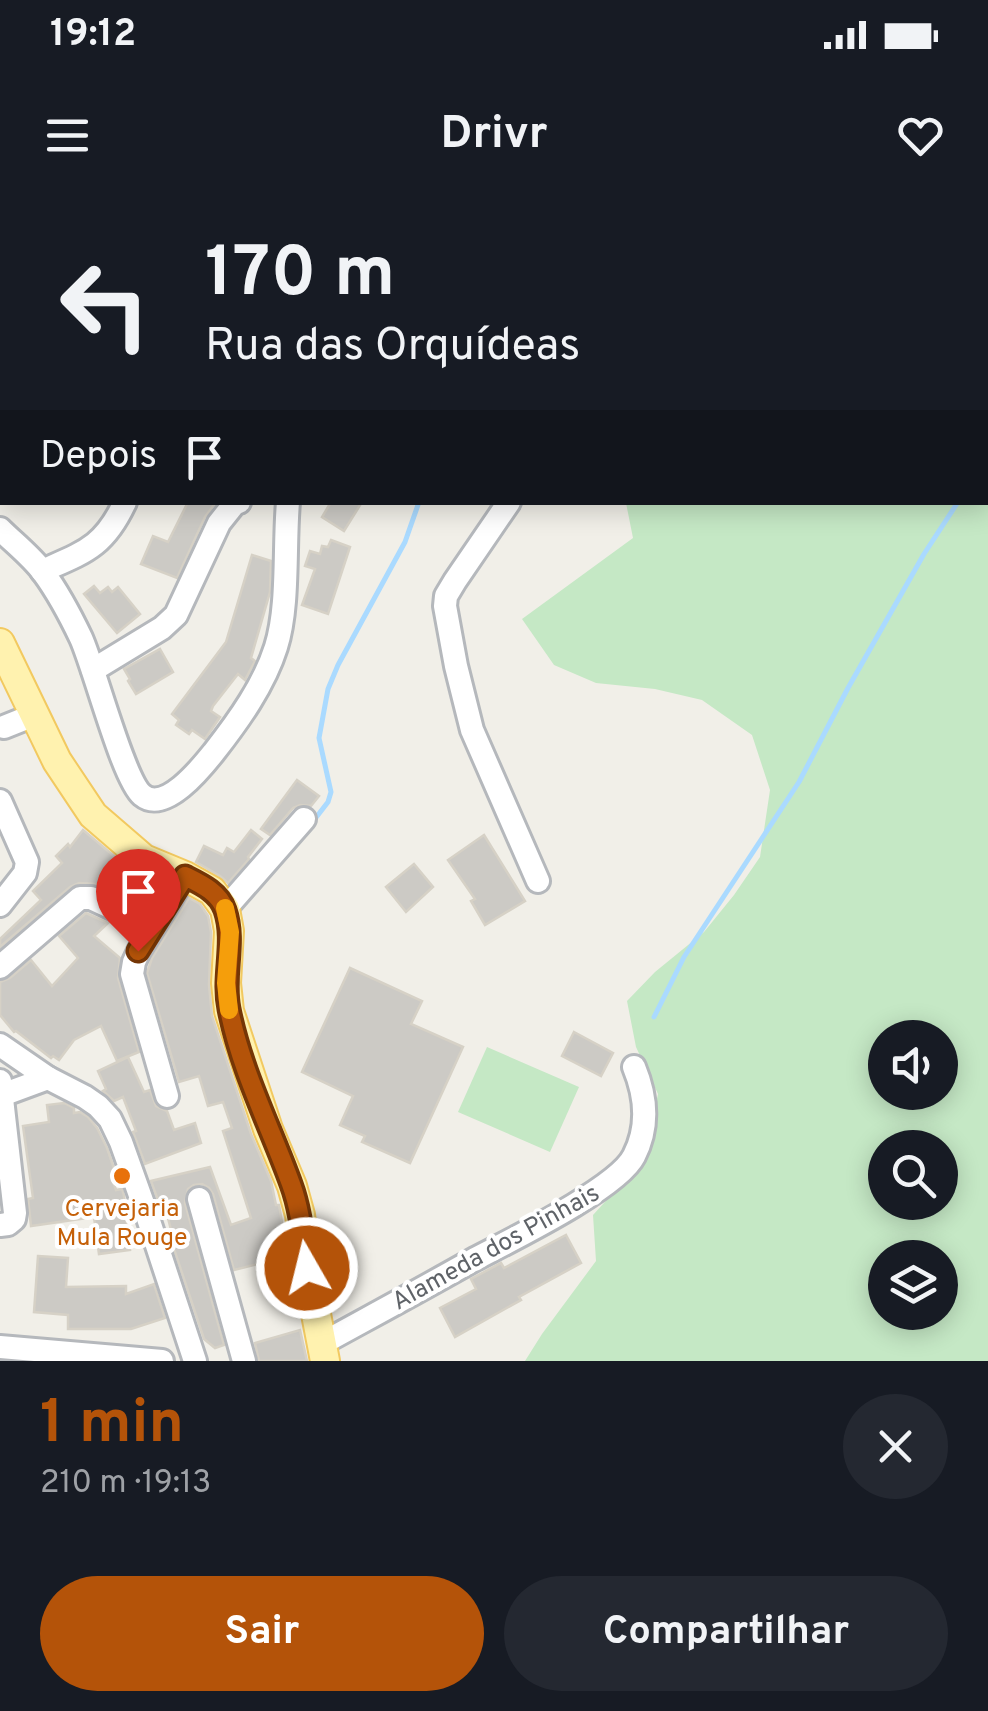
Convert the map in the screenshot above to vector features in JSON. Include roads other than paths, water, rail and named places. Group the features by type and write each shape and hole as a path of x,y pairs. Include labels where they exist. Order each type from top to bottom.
{"main road":[{"path":"0,643 57,762 93,815 144,859 212,890 225,909 230,932 226,983 229,1011 300,1215 323,1352"}],"street":[{"path":"42,571 108,535 123,505"},
{"path":"93,670 162,628 176,615 218,523 233,505"},
{"path":"0,529 42,571 80,637 136,786 142,795 157,799 174,793 206,762 262,681 277,644 288,505"},
{"path":"508,505 455,581 445,606 472,730 538,881"},
{"path":"1,726 34,715"},
{"path":"0,801 27,862 25,873 0,905"},
{"path":"225,909 304,819"},
{"path":"167,1096 132,974 134,962 185,876"},
{"path":"0,967 80,898 91,898 153,927"},
{"path":"0,1045 48,1078 86,1097 110,1119 134,1177 195,1361"},
{"name":"Alameda dos Pinhais","path":"323,1352 616,1178 634,1156 644,1122 646,1105 634,1067"},
{"path":"0,1225 14,1220 15,1212 1,1088 48,1078"},
{"path":"199,1198 244,1361"},
{"path":"0,1347 162,1361"}],"waterway":[{"path":"311,824 331,792 319,738 328,689 405,542 418,505"},
{"path":"654,1017 684,957 799,782 848,688 956,505"}],"place":[{"name":"Cervejaria Mula Rouge","path":"122,1176"}]}
